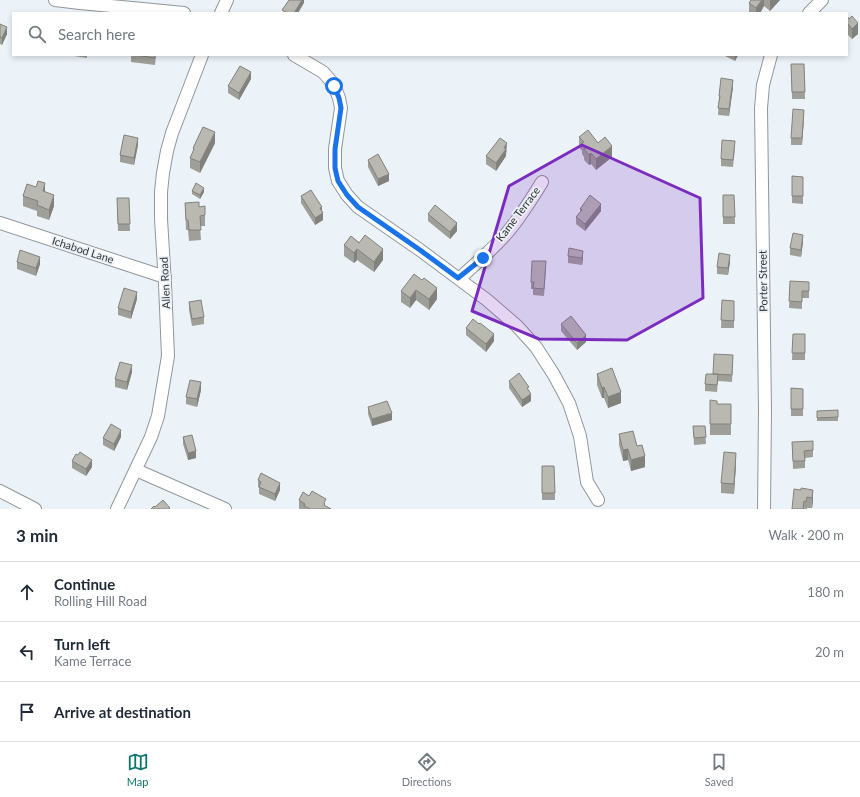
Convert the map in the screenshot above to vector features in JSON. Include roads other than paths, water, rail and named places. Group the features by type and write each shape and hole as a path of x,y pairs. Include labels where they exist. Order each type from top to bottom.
{"street":[{"path":"55,0 174,12"},
{"path":"221,12 227,0"},
{"path":"810,12 822,0"},
{"name":"Allen Road","path":"117,509 151,437 158,416 168,356 161,192 169,145 202,56"},
{"path":"296,56 323,72 334,86 339,98 341,108 335,149 335,168 338,181 347,195 358,207 420,250 487,300 517,326 536,347 554,374 569,402 580,436 587,482 598,500"},
{"name":"Porter Street","path":"764,509 761,108 763,85 771,56"},
{"name":"Kame Terrace","path":"458,278 483,258 506,234 526,208 542,182"},
{"name":"Ichabod Lane","path":"0,224 165,277"},
{"path":"136,470 225,509"},
{"path":"0,491 35,509"}]}
